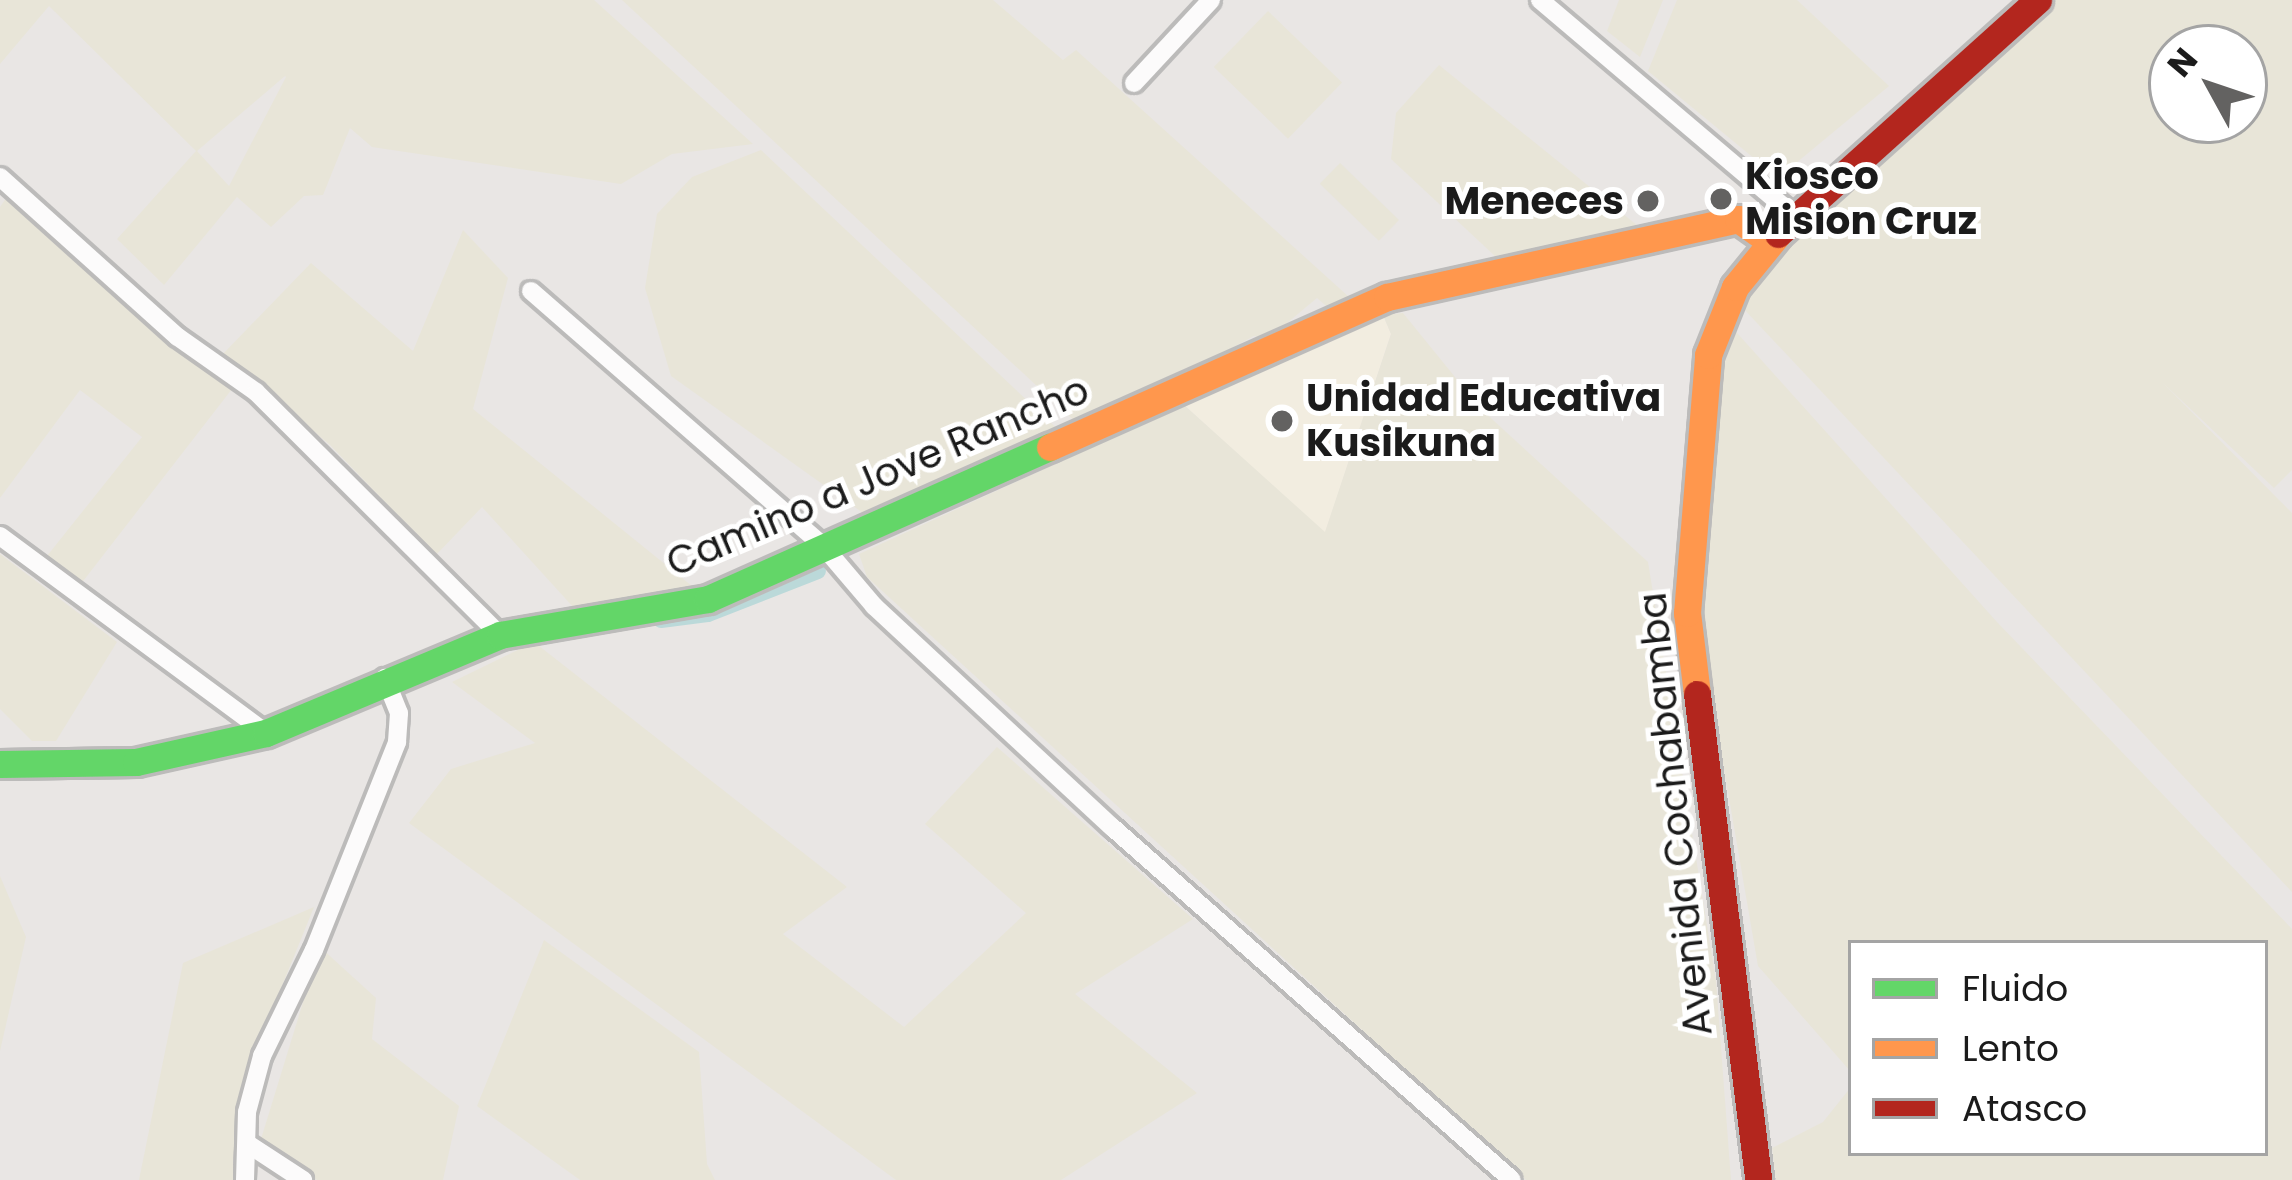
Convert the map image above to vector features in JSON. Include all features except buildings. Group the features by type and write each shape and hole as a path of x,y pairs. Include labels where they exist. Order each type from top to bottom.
{"main road":[{"name":"Avenida Cochabamba","path":"1740,1180 1666,585 1691,343 1709,299 1764,236 2009,0"},
{"name":"Avenida Cochabamba","path":"1789,210 2038,0"},
{"name":"Camino a Jove Rancho","path":"0,764 136,762 266,734 385,678 500,634 708,599 1387,297 1738,219 1764,236"},
{"name":"Avenida Cochabamba","path":"1758,1180 1687,580 1708,355 1736,286 1764,236"}],"street":[{"path":"1134,83 1211,0"},
{"path":"1540,0 1789,210"},
{"path":"0,177 178,337 256,392 500,634"},
{"path":"531,291 823,546 874,606 1112,827 1512,1180"},
{"path":"0,536 266,734"},
{"path":"245,1180 262,1055 314,950 397,742 399,713 385,678"},
{"path":"248,1144 303,1180"}],"shaded area":[{"path":"0,0 594,0 753,144 672,154 621,184 372,147 350,128 323,195 304,196 271,227 237,197 164,285 117,239 196,151 49,6 0,64","holes":["286,77 229,186 197,151"]},
{"path":"622,0 993,0 1063,60 1076,50 1349,297 1333,312 1317,298 1268,339 1254,336 1082,428"},
{"path":"1619,0 1663,0 1640,57 1607,31"},
{"path":"1677,0 1797,0 1889,86 1778,178 1648,71"},
{"path":"2056,0 2292,0 2292,470 2274,488 2162,382 2292,513 2292,892 1741,306 1775,260"},
{"path":"1268,11 1342,83 1288,139 1214,67"},
{"path":"1439,65 1638,226 1496,257 1391,159 1396,113"},
{"path":"761,150 1066,437 863,513 671,376 645,288 657,214 692,177"},
{"path":"1340,163 1399,220 1379,241 1320,184"},
{"path":"9,194 232,389 77,589 43,561 142,437 80,390 0,498 0,207"},
{"path":"463,230 508,278 473,409 692,586 574,608 482,507 436,555 330,445 222,355 311,263 413,351"},
{"path":"1403,313 1481,409 1648,562 1716,981 1731,1180 1526,1180 867,577 859,554 1184,405 1325,532 1391,334 1383,315"},
{"name":"Unidad Educativa Kusikuna","path":"1383,315 1391,334 1325,533 1184,405 1305,343"},
{"path":"1729,324 1997,622 2292,929 2292,1180 1776,1180 1772,1148 1823,1122 1848,1091 1848,1156 2268,1156 2268,940 1848,940 1848,1069 1758,966 1696,607 1709,419"},
{"path":"0,554 117,642 56,741 32,741 0,709"},
{"path":"534,642 847,887 783,934 904,1027 1026,913 925,824 997,747 1193,919 1075,994 1197,1093 1061,1180 896,1180 409,823 451,769 535,743 452,682"},
{"path":"0,876 26,937 0,1051"},
{"path":"314,907 254,1055 233,1180 139,1180 183,963"},
{"path":"544,940 699,1052 707,1164 715,1180 580,1180 477,1106"},
{"path":"320,947 376,998 372,1039 459,1106 443,1180 317,1180 261,1139"}],"waterway":[{"path":"661,620 708,614 818,571"}],"traffic: fast":[{"path":"0,764 136,762 266,733 500,635 708,599 1050,447"}],"traffic: slow":[{"path":"1050,447 1387,297 1738,219 1770,241"},
{"path":"1697,694 1687,613 1708,355 1735,287 1778,234"}],"traffic: jam":[{"path":"1778,234 2038,0"},
{"path":"1697,694 1758,1180"}],"place":[{"name":"Kiosco Mision Cruz","path":"1721,199"},
{"name":"Meneces","path":"1648,201"},
{"name":"Unidad Educativa Kusikuna","path":"1282,421"}]}
